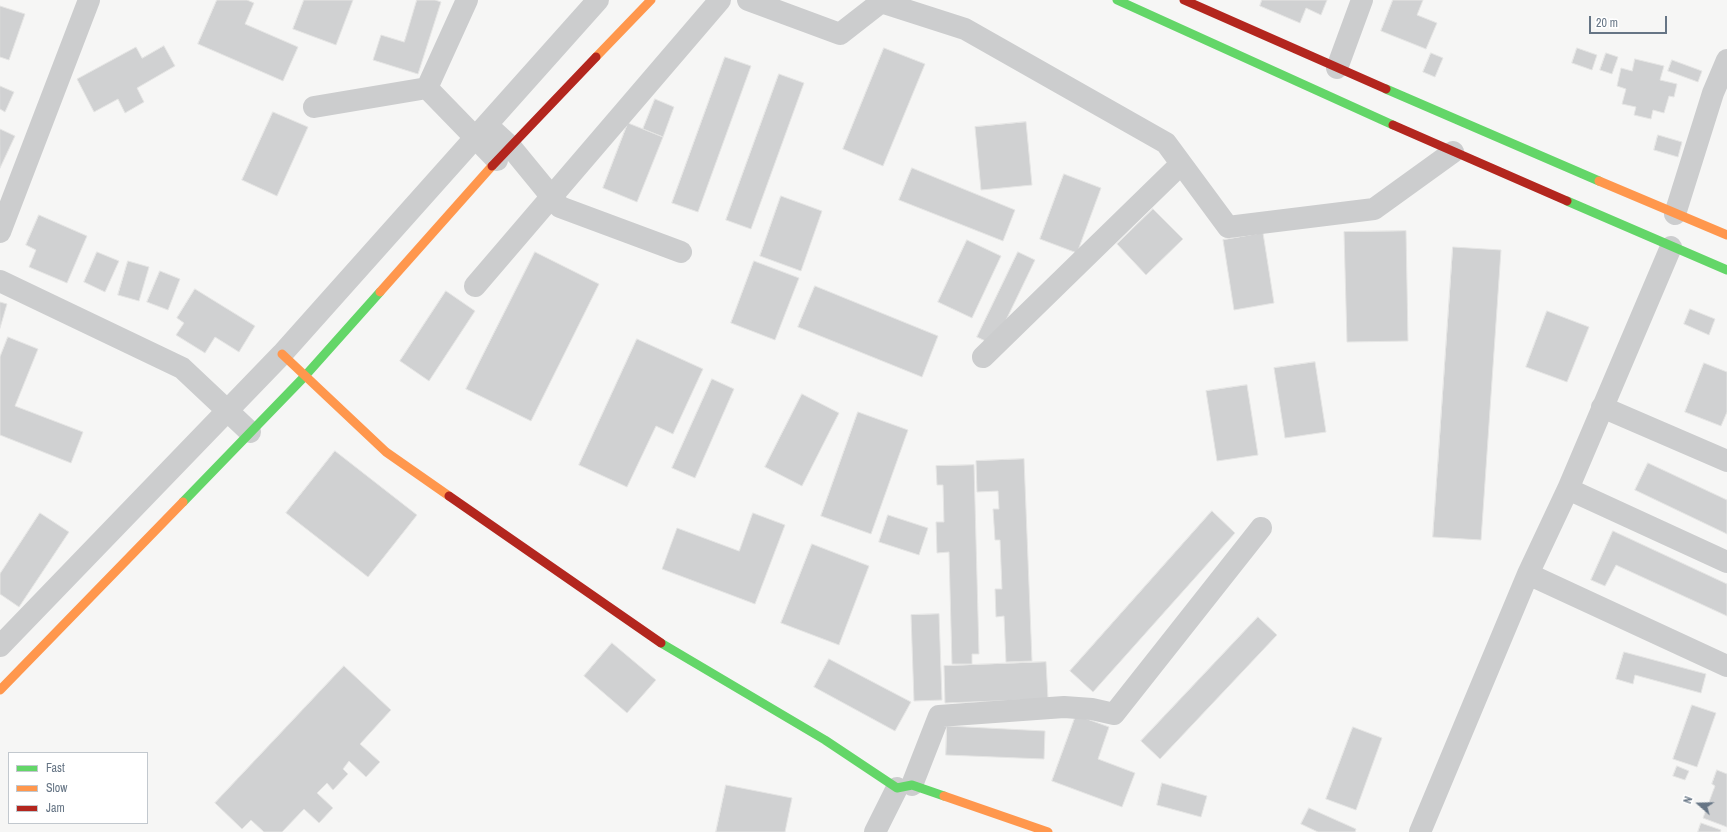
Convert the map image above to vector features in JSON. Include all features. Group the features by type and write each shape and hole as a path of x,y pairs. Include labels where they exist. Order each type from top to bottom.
{"street":[{"path":"427,88 467,0"},
{"path":"0,646 282,354 598,0"},
{"path":"0,690 305,376 504,153 651,0"},
{"path":"475,286 720,0"},
{"path":"748,0 840,34 881,2 965,29 1166,143 1228,227 1374,209 1453,152"},
{"path":"1117,0 1453,152 1727,270"},
{"path":"1184,0 1337,68 1727,235"},
{"path":"1337,68 1362,0"},
{"path":"0,232 86,1"},
{"path":"1675,214 1713,93 1727,60"},
{"path":"314,107 427,88 481,131 552,197 560,207 681,252"},
{"path":"983,357 1181,164"},
{"path":"1420,832 1528,574 1568,489 1671,247"},
{"path":"0,281 182,368 250,432"},
{"path":"282,354 386,452 673,651 905,787 1048,832"},
{"path":"1602,407 1727,461"},
{"path":"1568,489 1727,562"},
{"path":"875,832 905,787 939,716 1064,707 1092,708 1114,714 1261,528"},
{"path":"1528,574 1727,666"}],"building":[{"path":"217,0 247,0 254,3 245,24 298,47 283,81 198,44"},
{"path":"304,0 353,0 336,45 293,29"},
{"path":"417,0 435,0 441,2 418,74 373,60 381,35 404,42"},
{"path":"1262,0 1327,0 1321,15 1306,8 1300,23 1260,6"},
{"path":"1393,0 1423,0 1417,15 1437,23 1426,49 1381,31"},
{"path":"0,6 25,14 9,60 0,57"},
{"path":"164,46 175,66 137,88 144,102 125,113 118,99 94,112 77,79 136,47 142,58"},
{"path":"884,48 925,64 883,166 843,149"},
{"path":"1577,48 1597,55 1592,70 1572,63"},
{"path":"1431,53 1443,58 1435,77 1423,72"},
{"path":"1606,53 1618,57 1612,74 1600,70"},
{"path":"725,57 751,66 698,212 672,203"},
{"path":"1635,59 1664,66 1660,80 1677,84 1674,97 1669,96 1664,113 1653,110 1651,119 1634,115 1636,107 1622,104 1626,89 1617,86 1621,68 1632,71"},
{"path":"1672,60 1702,71 1698,82 1668,71"},
{"path":"779,74 804,83 751,229 726,220"},
{"path":"0,86 14,92 5,112 0,109"},
{"path":"655,99 674,107 663,137 643,129"},
{"path":"273,112 308,127 277,196 242,180"},
{"path":"1026,122 1032,185 981,190 975,127"},
{"path":"628,123 663,137 637,202 603,188"},
{"path":"0,129 15,136 0,168"},
{"path":"1658,135 1682,142 1678,157 1654,150"},
{"path":"912,168 1015,210 1003,241 899,200"},
{"path":"1064,174 1101,188 1077,253 1040,239"},
{"path":"781,196 822,211 801,271 760,256"},
{"path":"1153,209 1183,239 1146,275 1117,244"},
{"path":"39,215 87,236 67,283 29,267 36,250 26,245"},
{"path":"1406,231 1408,341 1347,342 1344,232"},
{"path":"1263,233 1274,303 1234,310 1223,240"},
{"path":"967,240 1001,256 972,318 938,302"},
{"path":"1453,247 1501,250 1481,540 1433,537"},
{"path":"97,252 119,261 105,292 84,282"},
{"path":"535,252 599,284 531,421 466,389"},
{"path":"1018,252 1035,260 994,345 977,337"},
{"path":"128,261 149,267 139,301 118,295"},
{"path":"754,261 799,278 775,340 731,323"},
{"path":"160,271 180,279 168,310 147,302"},
{"path":"815,286 938,336 922,377 798,327"},
{"path":"195,289 255,326 239,352 215,337 205,353 176,335 184,323 177,318"},
{"path":"446,291 475,311 429,381 400,361"},
{"path":"0,302 7,304 0,328"},
{"path":"1690,309 1715,319 1709,335 1684,324"},
{"path":"1547,311 1589,327 1567,382 1526,367"},
{"path":"8,337 38,349 15,406 83,432 71,463 0,435 0,357"},
{"path":"637,339 703,369 673,434 656,426 627,487 579,465"},
{"path":"1315,362 1326,432 1285,438 1274,368"},
{"path":"1704,363 1727,372 1727,412 1721,426 1685,412"},
{"path":"712,379 734,389 695,478 672,468"},
{"path":"1247,385 1258,455 1217,461 1206,391"},
{"path":"802,394 839,413 802,486 765,467"},
{"path":"858,412 908,430 871,534 821,516"},
{"path":"335,451 417,515 368,577 286,513"},
{"path":"1024,459 1032,661 1006,662 1004,616 996,617 995,589 1002,589 1000,540 995,540 993,509 999,509 998,491 977,492 976,461"},
{"path":"1648,463 1727,500 1727,534 1635,490"},
{"path":"974,465 979,654 972,654 972,664 952,664 949,552 937,553 936,522 944,522 943,485 937,485 936,466"},
{"path":"1212,511 1235,533 1093,692 1070,671"},
{"path":"40,513 69,532 19,607 0,594 0,574"},
{"path":"753,513 785,525 755,604 662,569 677,528 739,551"},
{"path":"888,515 928,528 919,555 879,542"},
{"path":"1613,531 1727,584 1727,616 1616,565 1605,586 1591,580"},
{"path":"812,544 869,566 839,645 781,623"},
{"path":"939,614 942,700 914,701 911,615"},
{"path":"1258,617 1277,635 1160,759 1141,741"},
{"path":"612,643 656,680 627,713 584,676"},
{"path":"1624,652 1706,674 1701,693 1635,675 1633,684 1616,679"},
{"path":"829,659 911,702 895,731 814,687"},
{"path":"1046,662 1048,699 945,703 944,666"},
{"path":"344,666 391,710 360,744 380,762 366,777 349,761 343,769 348,774 333,790 327,783 317,793 333,808 319,823 304,809 282,832 264,832 251,820 242,829 215,803"},
{"path":"1692,705 1716,713 1697,767 1673,759"},
{"path":"1076,715 1109,727 1098,759 1135,773 1122,807 1052,781"},
{"path":"947,726 1045,731 1044,759 946,755"},
{"path":"1353,727 1382,738 1356,810 1326,799"},
{"path":"1677,766 1689,771 1685,780 1673,776"},
{"path":"1717,770 1727,774 1727,827 1703,818 1715,786 1712,784"},
{"path":"1162,783 1207,796 1201,817 1157,805"},
{"path":"726,785 792,798 785,832 716,832"},
{"path":"1309,808 1356,829 1355,832 1318,832 1301,824"},
{"path":"1701,823 1721,830 1720,832 1698,832"}],"traffic: fast":[{"path":"1117,0 1393,125"},
{"path":"1386,89 1599,181"},
{"path":"1567,201 1727,270"},
{"path":"183,502 305,376 380,292"},
{"path":"661,643 825,740 897,788 912,785 944,796"}],"traffic: slow":[{"path":"596,57 651,0"},
{"path":"380,292 492,166"},
{"path":"1599,181 1727,235"},
{"path":"282,354 386,452 449,496"},
{"path":"0,690 183,502"},
{"path":"944,796 1048,832"}],"traffic: jam":[{"path":"1184,0 1386,89"},
{"path":"492,166 596,57"},
{"path":"1393,125 1567,201"},
{"path":"449,496 661,643"}]}
